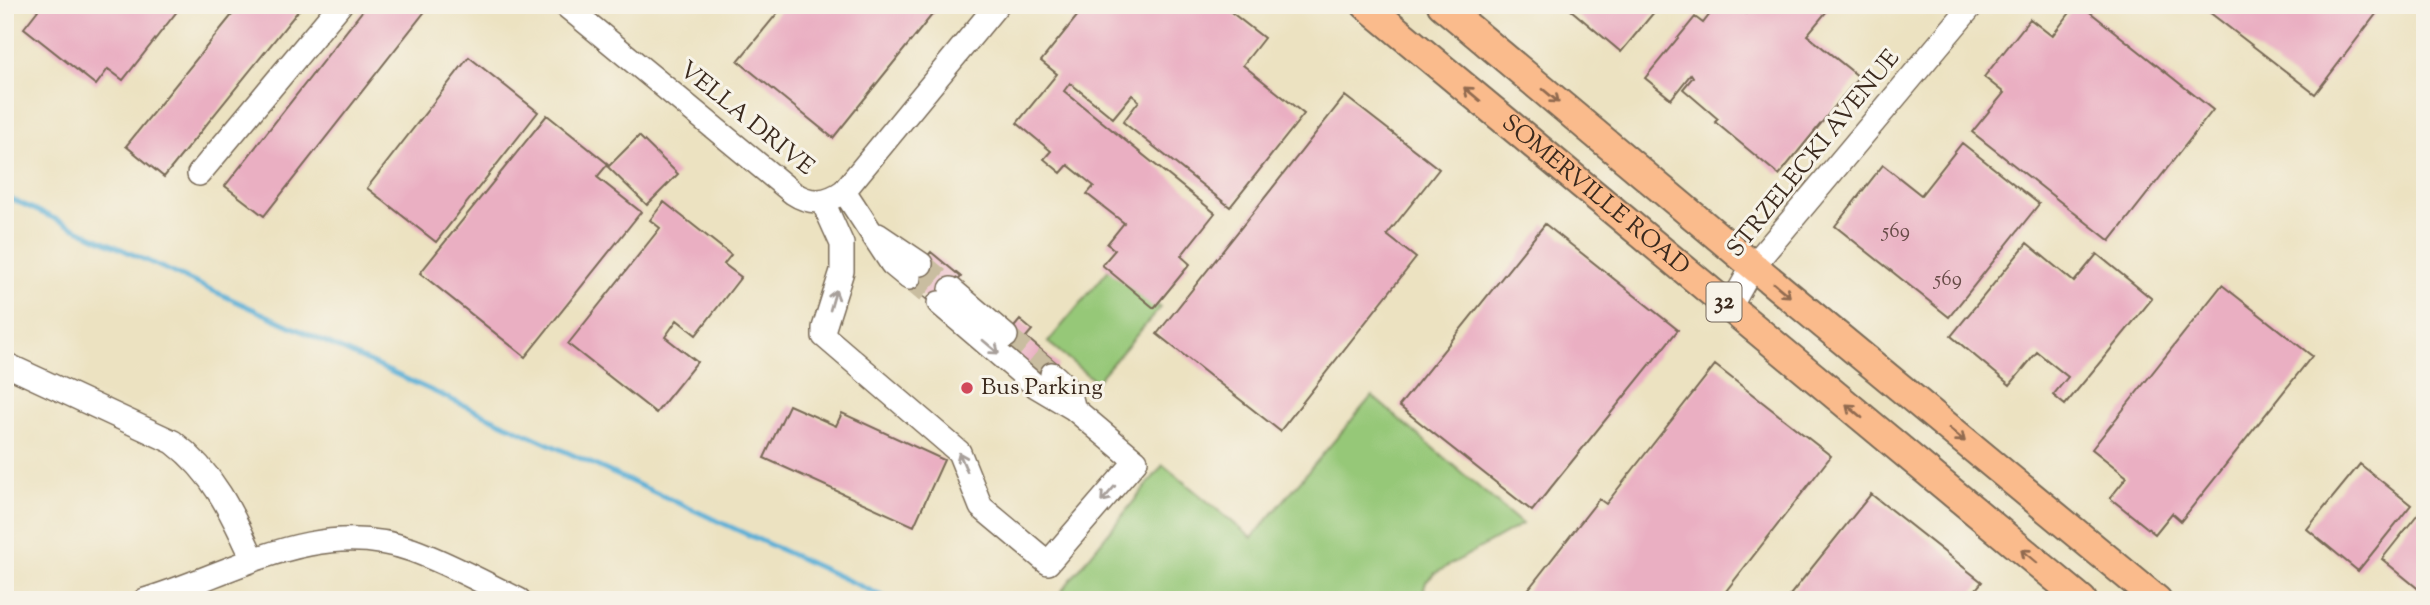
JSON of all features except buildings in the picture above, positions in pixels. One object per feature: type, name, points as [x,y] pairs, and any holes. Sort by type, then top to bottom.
[{"type":"main road","name":"SOMERVILLE ROAD","points":[[1366,5],[2082,600]]},
{"type":"main road","name":"SOMERVILLE ROAD","points":[[1442,5],[2157,600]]},
{"type":"street","points":[[199,174],[340,5]]},
{"type":"street","name":"VELLA DRIVE","points":[[565,5],[793,193],[805,200],[823,202],[844,191],[997,5]]},
{"type":"street","name":"STRZELECKI AVENUE","points":[[1730,307],[1753,266],[1972,5]]},
{"type":"street","points":[[844,191],[892,264],[915,271]]},
{"type":"street","points":[[823,202],[842,244],[842,271],[824,336],[959,452],[981,506],[1048,563],[1136,461],[1073,408],[1036,386],[945,296],[1006,336]]},
{"type":"street","points":[[5,364],[173,442],[193,457],[210,477],[253,559]]},
{"type":"street","points":[[1052,374],[1067,390],[1073,408]]},
{"type":"street","points":[[153,599],[253,559],[299,545],[363,539],[411,550],[519,600]]},
{"type":"green space","points":[[1111,267],[1160,308],[1096,382],[1048,342]]},
{"type":"green space","points":[[1372,396],[1522,524],[1434,574],[1426,582],[1421,600],[1075,600],[1060,593],[1163,465],[1252,538]]},
{"type":"waterway","points":[[5,196],[891,600]]},
{"type":"tunnel","points":[[921,264],[951,289]]},
{"type":"tunnel","points":[[909,278],[939,303]]},
{"type":"tunnel","points":[[1006,336],[1052,374]]},
{"type":"place","name":"Bus Parking","points":[[967,388]]}]
